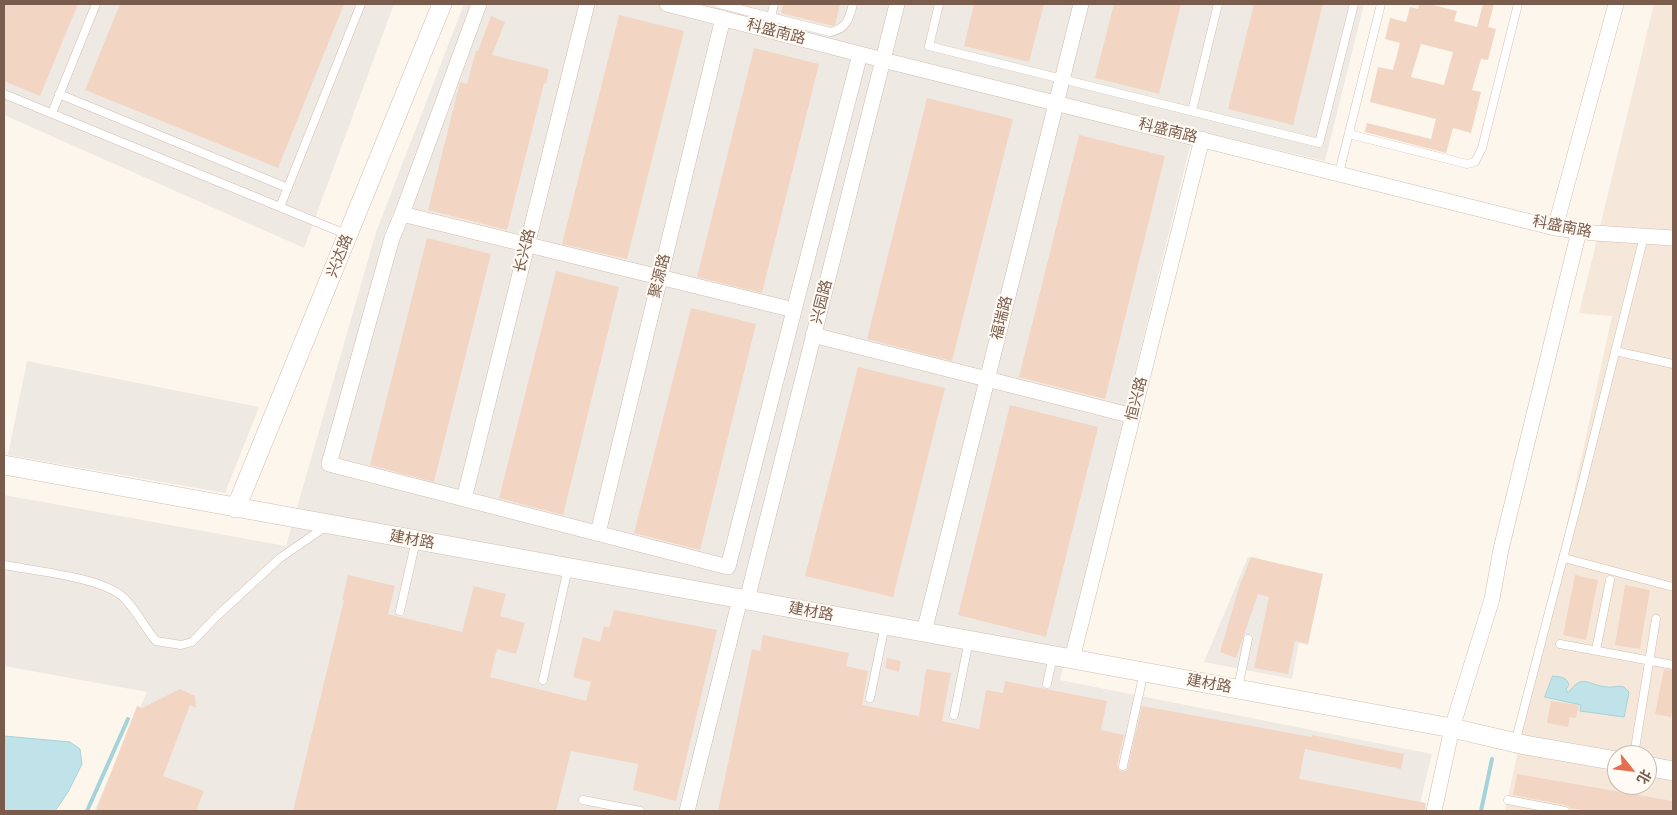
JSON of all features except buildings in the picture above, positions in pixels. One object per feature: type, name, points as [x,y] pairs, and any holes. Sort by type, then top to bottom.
[{"type":"street","name":"兴达路","points":[[236,508],[442,4]]},
{"type":"street","points":[[478,4],[392,238],[329,464],[728,566],[860,54]]},
{"type":"street","name":"长兴路","points":[[464,499],[587,4]]},
{"type":"street","name":"科盛南路","points":[[667,4],[721,11],[883,60],[1555,228],[1673,238]]},
{"type":"street","name":"兴园路","points":[[687,811],[813,335],[897,4]]},
{"type":"street","name":"福瑞路","points":[[924,632],[1081,4]]},
{"type":"street","points":[[1555,228],[1616,4]]},
{"type":"street","name":"聚源路","points":[[598,533],[660,277],[721,11]]},
{"type":"street","name":"恒兴路","points":[[1072,659],[1202,140]]},
{"type":"street","points":[[402,214],[794,310]]},
{"type":"street","points":[[1434,811],[1452,728],[1492,599],[1501,549],[1579,231]]},
{"type":"street","points":[[813,335],[1132,416]]},
{"type":"street","name":"建材路","points":[[4,465],[1452,728],[1515,743],[1607,759]]},
{"type":"street","points":[[1657,768],[1673,771]]},
{"type":"lane","points":[[52,113],[96,4]]},
{"type":"lane","points":[[280,207],[361,4]]},
{"type":"lane","points":[[771,17],[774,4]]},
{"type":"lane","points":[[721,11],[771,17],[830,32],[838,30],[846,24],[853,4]]},
{"type":"lane","points":[[940,4],[929,46],[1320,143],[1354,4]]},
{"type":"lane","points":[[1192,111],[1218,4]]},
{"type":"lane","points":[[1339,173],[1380,4]]},
{"type":"lane","points":[[1349,134],[1467,164],[1475,162],[1482,148],[1518,4]]},
{"type":"lane","points":[[4,94],[348,235]]},
{"type":"lane","points":[[60,94],[288,188]]},
{"type":"lane","points":[[1515,743],[1564,558],[1644,236]]},
{"type":"lane","points":[[1616,351],[1673,364]]},
{"type":"lane","points":[[4,565],[91,582],[111,588],[134,609],[156,640],[180,645],[192,642],[218,615],[280,558],[328,524]]},
{"type":"lane","points":[[400,611],[416,540]]},
{"type":"lane","points":[[1564,558],[1673,587]]},
{"type":"lane","points":[[543,680],[568,568]]},
{"type":"lane","points":[[1596,650],[1610,580]]},
{"type":"lane","points":[[1636,745],[1656,619]]},
{"type":"lane","points":[[870,698],[885,625]]},
{"type":"lane","points":[[1237,689],[1248,639]]},
{"type":"lane","points":[[954,715],[969,640]]},
{"type":"lane","points":[[1560,644],[1673,665]]},
{"type":"lane","points":[[1047,684],[1053,656]]},
{"type":"lane","points":[[1123,766],[1144,672]]},
{"type":"lane","points":[[583,800],[640,811]]},
{"type":"lane","points":[[1508,800],[1565,811]]},
{"type":"shaded area","points":[[4,4],[394,4],[304,248],[4,115]]},
{"type":"shaded area","points":[[464,4],[1364,4],[1325,161],[1194,130],[1060,680],[1432,754],[1418,811],[94,811],[147,692],[4,666],[4,495],[286,546],[376,232]]},
{"type":"shaded area","points":[[1654,4],[1673,4],[1673,811],[1505,811],[1612,316],[1579,313]]},
{"type":"shaded area","points":[[27,361],[259,407],[225,493],[8,455]]},
{"type":"shaded area","points":[[1248,557],[1323,574],[1308,645],[1299,643],[1292,679],[1204,662]]},
{"type":"water","points":[[1553,676],[1567,680],[1569,685],[1566,689],[1568,693],[1578,683],[1582,682],[1608,687],[1624,687],[1629,692],[1624,717],[1580,711],[1581,705],[1545,697]]},
{"type":"water","points":[[4,736],[70,742],[80,749],[82,764],[68,792],[55,811],[4,811]]},
{"type":"waterway","points":[[87,811],[128,719]]},
{"type":"waterway","points":[[1481,811],[1492,759]]}]
